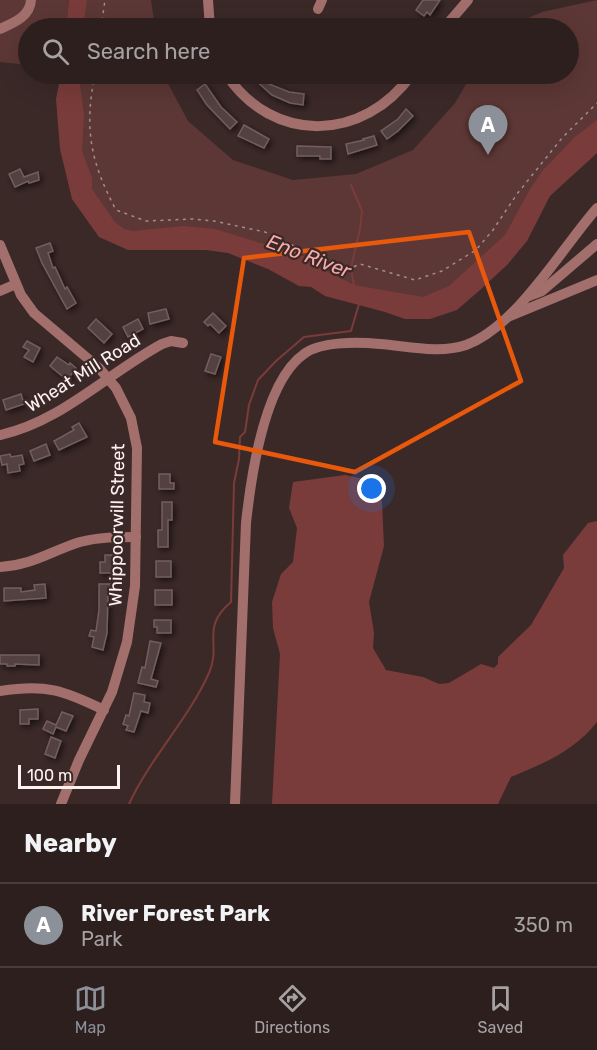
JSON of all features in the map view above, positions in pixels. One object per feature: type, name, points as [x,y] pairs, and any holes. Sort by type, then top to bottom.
[{"type":"street","points":[[21,18],[27,12],[31,0]]},
{"type":"street","points":[[207,0],[209,18]]},
{"type":"street","points":[[453,18],[468,0]]},
{"type":"street","points":[[0,29],[18,20]]},
{"type":"street","points":[[234,84],[242,94],[266,112],[300,125],[323,126],[348,122],[372,112],[390,99],[403,84]]},
{"type":"street","points":[[235,804],[249,492],[257,446],[277,391],[289,369],[304,354],[318,347],[348,343],[422,349],[464,346],[489,334],[527,296],[597,208]]},
{"type":"street","points":[[527,296],[542,291],[597,244]]},
{"type":"street","name":"Whippoorwill Street","points":[[0,246],[16,284],[34,313],[108,377],[123,399],[133,427],[138,457],[135,586],[131,624],[120,670],[61,804]]},
{"type":"street","points":[[505,318],[597,280]]},
{"type":"street","points":[[0,291],[16,284]]},
{"type":"street","name":"Wheat Mill Road","points":[[0,435],[22,429],[56,413],[108,377],[162,344],[171,341],[183,343]]},
{"type":"street","points":[[0,567],[40,560],[73,544],[96,538],[136,537]]},
{"type":"street","points":[[0,691],[32,687],[52,688],[77,696],[104,710]]},
{"type":"path","points":[[102,18],[105,0]]},
{"type":"path","points":[[94,84],[89,119],[92,154],[116,210],[146,221],[193,219],[265,232],[322,260],[351,268],[360,264],[415,280],[442,271],[476,250],[562,138],[597,103]]},
{"type":"highlighted area","points":[[469,232],[521,381],[355,472],[215,442],[244,258]]},
{"type":"shaded area","points":[[0,0],[69,0],[67,18],[18,18],[18,64],[0,62]]},
{"type":"shaded area","points":[[69,0],[87,0],[84,18],[67,18]]},
{"type":"shaded area","points":[[77,0],[151,0],[154,18],[75,18]]},
{"type":"shaded area","points":[[597,0],[597,133],[499,259],[437,306],[403,305],[202,229],[108,235],[66,134],[68,84],[168,84],[188,121],[233,160],[293,180],[356,174],[413,150],[455,103],[466,84],[579,84],[579,18],[528,18],[542,12]]},
{"type":"shaded area","points":[[59,84],[80,84],[84,115],[82,151],[92,178],[92,189],[115,222],[124,229],[133,231],[183,226],[215,229],[306,257],[318,267],[354,285],[423,297],[449,286],[505,235],[543,170],[575,137],[597,120],[597,153],[550,196],[527,241],[507,265],[457,310],[430,319],[405,319],[325,296],[311,287],[299,286],[268,269],[228,253],[206,250],[128,250],[99,237],[72,199],[60,149],[56,99]]},
{"type":"shaded area","points":[[345,475],[373,481],[382,502],[384,546],[369,602],[374,633],[373,648],[386,670],[423,677],[439,684],[449,683],[481,664],[494,668],[498,664],[498,657],[531,625],[564,568],[563,555],[588,523],[597,521],[597,722],[568,749],[511,777],[498,804],[272,804],[280,654],[273,628],[272,602],[281,574],[293,562],[297,528],[289,508],[293,482]]},
{"type":"building","points":[[423,0],[440,0],[430,15],[427,12],[424,16],[416,10]]},
{"type":"building","points":[[205,84],[221,107],[237,122],[230,129],[207,105],[197,90]]},
{"type":"building","points":[[260,84],[269,84],[289,92],[304,94],[303,105],[290,103],[272,95]]},
{"type":"building","points":[[406,109],[413,116],[387,139],[381,131],[398,119]]},
{"type":"building","points":[[244,125],[269,139],[264,148],[238,136]]},
{"type":"building","points":[[374,136],[377,145],[348,154],[346,144]]},
{"type":"building","points":[[297,146],[331,147],[331,159],[320,159],[320,156],[297,156]]},
{"type":"building","points":[[20,169],[24,177],[38,172],[39,180],[29,183],[28,181],[15,187],[9,174]]},
{"type":"building","points":[[50,243],[53,251],[48,253],[53,268],[55,267],[65,289],[67,287],[76,303],[67,309],[36,248]]},
{"type":"building","points":[[166,309],[169,319],[150,324],[148,313]]},
{"type":"building","points":[[213,313],[226,326],[219,333],[210,324],[208,326],[204,322]]},
{"type":"building","points":[[96,319],[112,334],[104,343],[88,328]]},
{"type":"building","points":[[138,319],[143,329],[128,337],[123,327]]},
{"type":"building","points":[[27,341],[40,348],[33,362],[24,357],[29,350],[23,347]]},
{"type":"building","points":[[211,354],[221,357],[215,374],[205,371]]},
{"type":"building","points":[[57,357],[76,368],[67,380],[50,366]]},
{"type":"building","points":[[21,394],[24,404],[6,410],[3,400]]},
{"type":"building","points":[[79,423],[87,437],[59,450],[54,441],[74,430],[72,427]]},
{"type":"building","points":[[46,444],[50,455],[34,461],[30,451]]},
{"type":"building","points":[[10,454],[11,457],[22,455],[24,464],[19,465],[20,471],[8,473],[7,464],[2,465],[0,456]]},
{"type":"building","points":[[159,474],[170,474],[170,483],[174,483],[174,489],[159,489]]},
{"type":"building","points":[[162,502],[172,502],[172,520],[168,520],[168,547],[158,547],[158,530],[162,530]]},
{"type":"building","points":[[105,555],[115,555],[115,573],[100,573],[100,562],[105,562]]},
{"type":"building","points":[[156,561],[171,561],[171,577],[156,577]]},
{"type":"building","points":[[45,584],[46,598],[4,601],[4,588],[21,588],[21,592],[35,590],[34,585]]},
{"type":"building","points":[[99,584],[112,584],[112,593],[108,593],[107,633],[103,650],[92,647],[94,637],[89,636],[91,630],[96,631]]},
{"type":"building","points":[[155,590],[172,590],[172,605],[155,605]]},
{"type":"building","points":[[154,620],[171,620],[171,633],[157,633]]},
{"type":"building","points":[[150,641],[161,643],[151,679],[158,681],[156,687],[138,683],[142,667],[145,668]]},
{"type":"building","points":[[0,655],[39,655],[39,665],[7,666],[7,664],[0,664]]},
{"type":"building","points":[[134,693],[145,695],[144,702],[150,703],[148,713],[141,711],[134,732],[126,730],[128,726],[123,724],[126,715],[129,716]]},
{"type":"building","points":[[38,709],[38,719],[29,719],[29,724],[20,724],[20,710]]},
{"type":"building","points":[[62,712],[73,716],[66,731],[56,727],[53,734],[43,729],[47,721],[56,725]]},
{"type":"building","points":[[51,737],[61,741],[55,758],[45,754]]},
{"type":"waterway","name":"Eno River","points":[[351,185],[362,211],[351,268],[354,286]]},
{"type":"waterway","points":[[129,804],[147,771],[191,707],[209,673],[214,653],[213,636],[216,620],[231,602],[234,483],[239,459],[240,437],[245,432],[249,405],[258,380],[304,337],[351,331],[359,304]]},
{"type":"place","name":"River Forest Park","points":[[488,155]]}]
